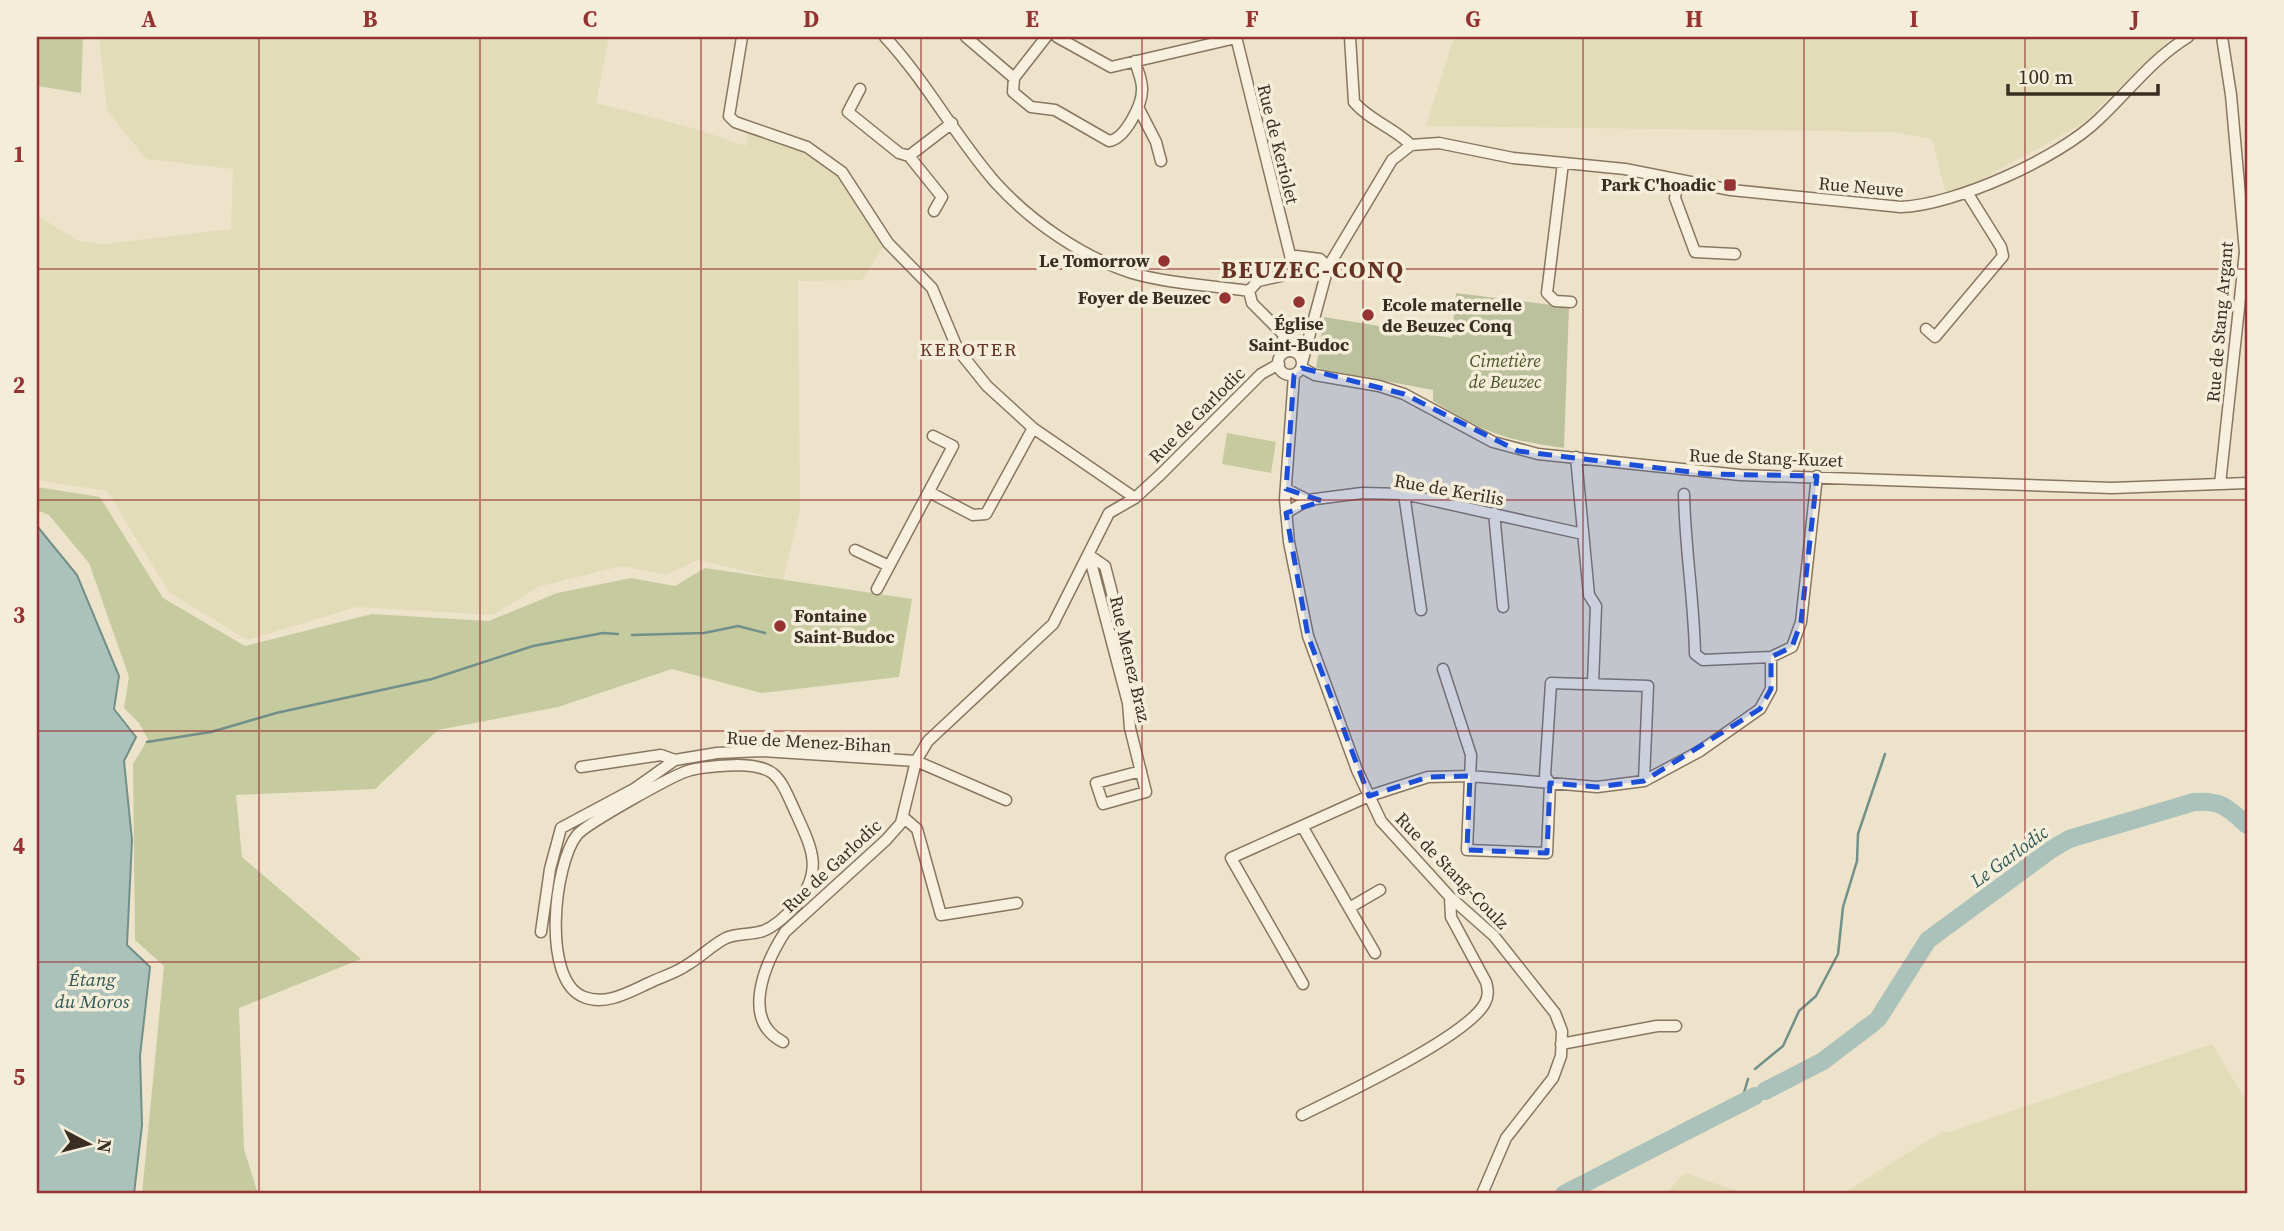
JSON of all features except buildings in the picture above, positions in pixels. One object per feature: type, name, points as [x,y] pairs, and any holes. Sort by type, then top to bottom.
[{"type":"street","points":[[742,37],[729,116],[735,122],[807,147],[830,162],[853,185],[888,243],[918,270],[932,288],[949,332],[970,367],[1033,428],[1135,498]]},
{"type":"street","points":[[885,37],[1010,197],[1084,251],[1144,276],[1248,291]]},
{"type":"street","points":[[966,37],[1014,78]]},
{"type":"street","points":[[1046,37],[1014,78],[1013,92],[1031,107],[1055,110],[1109,141],[1120,136],[1138,107],[1143,88],[1135,61]]},
{"type":"street","points":[[1056,37],[1111,67],[1236,37]]},
{"type":"street","name":"Rue de Keriolet","points":[[1236,37],[1291,259]]},
{"type":"street","points":[[1248,291],[1258,281],[1281,276],[1291,259],[1303,255],[1320,259],[1328,267],[1392,160],[1411,145],[1398,132],[1354,102],[1350,37]]},
{"type":"street","name":"Rue Neuve","points":[[1411,145],[1439,143],[1504,157],[1625,169],[1731,190],[1901,207],[1939,203],[1968,194],[2079,136],[2147,68],[2188,37]]},
{"type":"street","name":"Rue de Stang Argant","points":[[2220,484],[2245,252],[2233,120],[2222,37]]},
{"type":"street","points":[[860,89],[848,112],[899,153],[909,156],[942,197],[934,211]]},
{"type":"street","points":[[1138,107],[1156,142],[1161,161]]},
{"type":"street","points":[[909,156],[952,123]]},
{"type":"street","points":[[1563,163],[1547,293],[1555,301],[1572,302]]},
{"type":"street","points":[[1678,180],[1675,198],[1695,252],[1734,254]]},
{"type":"street","points":[[1926,329],[1936,337],[2003,256],[2001,247],[1968,194]]},
{"type":"street","name":"Rue de Stang-Coulz","points":[[1328,267],[1299,368],[1286,489],[1286,513],[1308,636],[1381,821],[1450,897],[1494,936],[1555,1013],[1562,1031],[1553,1078],[1506,1138],[1482,1194]]},
{"type":"street","points":[[1248,291],[1252,303],[1283,334],[1284,354],[1279,364],[1284,373],[1299,368],[1298,354],[1284,354]]},
{"type":"street","name":"Rue de Garlodic","points":[[783,1042],[772,1036],[761,1014],[758,1000],[774,948],[785,932],[886,840],[902,817],[916,761],[928,741],[1053,624],[1109,513],[1135,498],[1261,374],[1279,364]]},
{"type":"street","name":"Rue de Stang-Kuzet","points":[[1299,368],[1315,375],[1379,386],[1404,394],[1493,442],[1518,451],[1707,474],[2112,488],[2247,483]]},
{"type":"street","points":[[929,492],[973,515],[986,514],[1033,428]]},
{"type":"street","points":[[877,589],[953,446],[933,436]]},
{"type":"street","points":[[1576,457],[1590,596],[1596,606],[1593,684]]},
{"type":"street","points":[[1684,494],[1686,558],[1693,592],[1695,654],[1703,660],[1771,657],[1792,647],[1801,622],[1817,476]]},
{"type":"street","points":[[1286,489],[1308,500]]},
{"type":"street","name":"Rue de Kerilis","points":[[1286,513],[1308,500],[1362,493],[1404,495],[1583,534]]},
{"type":"street","points":[[1404,495],[1421,610]]},
{"type":"street","points":[[1494,513],[1503,607]]},
{"type":"street","points":[[855,550],[889,566]]},
{"type":"street","points":[[1089,555],[1105,566],[1113,597]]},
{"type":"street","name":"Rue Menez Braz","points":[[1089,555],[1128,703],[1130,728],[1146,792],[1103,804],[1096,783],[1140,771]]},
{"type":"street","points":[[1303,984],[1231,858],[1369,796],[1428,777],[1470,776],[1597,787],[1644,781],[1700,751],[1760,709],[1771,689],[1771,657]]},
{"type":"street","points":[[1443,669],[1471,754],[1467,850],[1547,853],[1550,783],[1545,776],[1551,683],[1648,687],[1644,781]]},
{"type":"street","name":"Rue de Menez-Bihan","points":[[541,932],[550,869],[561,828],[634,789],[675,760],[717,753],[762,751],[916,761],[1006,800]]},
{"type":"street","points":[[581,767],[661,755],[675,760]]},
{"type":"street","points":[[738,765],[769,768],[782,781],[812,849],[811,886],[787,916],[763,931],[727,937],[686,967],[615,997],[592,1000],[580,996],[564,972],[557,948],[555,922],[559,890],[575,837],[589,822],[690,770],[738,765]]},
{"type":"street","points":[[902,817],[917,829],[942,915],[1017,903]]},
{"type":"street","points":[[1302,826],[1375,953]]},
{"type":"street","points":[[811,886],[827,892]]},
{"type":"street","points":[[1349,908],[1380,890]]},
{"type":"street","points":[[1302,1115],[1432,1046],[1485,1004],[1488,993],[1486,982],[1451,917],[1450,897]]},
{"type":"street","points":[[1561,1044],[1657,1026],[1676,1026]]},
{"type":"highlighted area","points":[[1302,368],[1404,394],[1518,451],[1707,474],[1817,476],[1801,622],[1792,647],[1771,657],[1771,689],[1760,709],[1644,781],[1597,787],[1550,783],[1547,853],[1467,850],[1470,776],[1428,777],[1369,796],[1308,636],[1286,513],[1322,501],[1286,489],[1294,375]]},
{"type":"shaded area","points":[[99,37],[609,37],[596,103],[693,128],[746,146],[748,129],[811,154],[830,167],[851,188],[885,244],[862,280],[798,281],[800,510],[783,580],[698,560],[666,575],[622,566],[538,587],[493,615],[357,607],[247,640],[169,592],[107,491],[37,480],[37,215],[78,241],[104,244],[231,229],[233,169],[146,159],[107,110]]},
{"type":"shaded area","points":[[1454,37],[2172,37],[2082,124],[1947,198],[1932,139],[1893,132],[1426,126]]},
{"type":"shaded area","points":[[2212,1044],[2247,1102],[2247,1194],[1842,1194],[1943,1131],[1949,1132]]},
{"type":"shaded area","points":[[1685,1173],[1746,1194],[1665,1194]]},
{"type":"green space","points":[[39,37],[83,37],[81,93],[37,86]]},
{"type":"green space","name":"Cimetière de Beuzec","points":[[1456,293],[1569,307],[1564,448],[1525,442],[1481,427],[1433,401],[1433,390],[1316,368],[1324,317],[1452,338]]},
{"type":"green space","points":[[1227,433],[1276,442],[1271,473],[1222,464]]},
{"type":"green space","points":[[37,487],[100,497],[163,598],[245,646],[372,614],[489,621],[557,593],[631,578],[675,586],[705,568],[912,599],[899,677],[761,693],[672,669],[558,707],[438,730],[375,789],[236,795],[242,857],[361,959],[239,1008],[244,1149],[258,1194],[142,1194],[164,966],[135,940],[133,764],[148,739],[139,723],[124,708],[129,677],[89,563],[49,515],[37,510]]},
{"type":"water","name":"Étang du Moros","points":[[37,526],[77,575],[119,676],[114,709],[136,737],[124,761],[132,840],[127,945],[150,967],[140,1056],[142,1125],[134,1194],[37,1194]]},
{"type":"waterway","points":[[632,635],[704,633],[738,626],[765,633]]},
{"type":"waterway","points":[[147,742],[211,732],[276,713],[432,679],[533,646],[603,633],[618,634]]},
{"type":"waterway","points":[[1755,1069],[1783,1046],[1799,1011],[1816,996],[1838,954],[1843,907],[1857,861],[1858,834],[1885,754]]},
{"type":"waterway","name":"Le Garlodic","points":[[1878,1019],[1928,940],[2069,839],[2194,802],[2211,802],[2223,806],[2247,825]]},
{"type":"waterway","name":"Le Garlodic","points":[[1765,1091],[1823,1061],[1873,1023]]},
{"type":"waterway","points":[[1741,1103],[1748,1079]]},
{"type":"waterway","name":"Le Garlodic","points":[[1564,1194],[1755,1096]]},
{"type":"place","name":"Park C'hoadic","points":[[1730,185]]},
{"type":"place","name":"Le Tomorrow","points":[[1164,261]]},
{"type":"place","name":"Foyer de Beuzec","points":[[1225,298]]},
{"type":"place","name":"Église Saint-Budoc","points":[[1299,302]]},
{"type":"place","name":"Ecole maternelle de Beuzec Conq","points":[[1368,315]]},
{"type":"place","name":"Fontaine Saint-Budoc","points":[[780,626]]},
{"type":"district","name":"BEUZEC-CONQ","points":[[1313,270]]},
{"type":"district","name":"KEROTER","points":[[969,349]]}]
